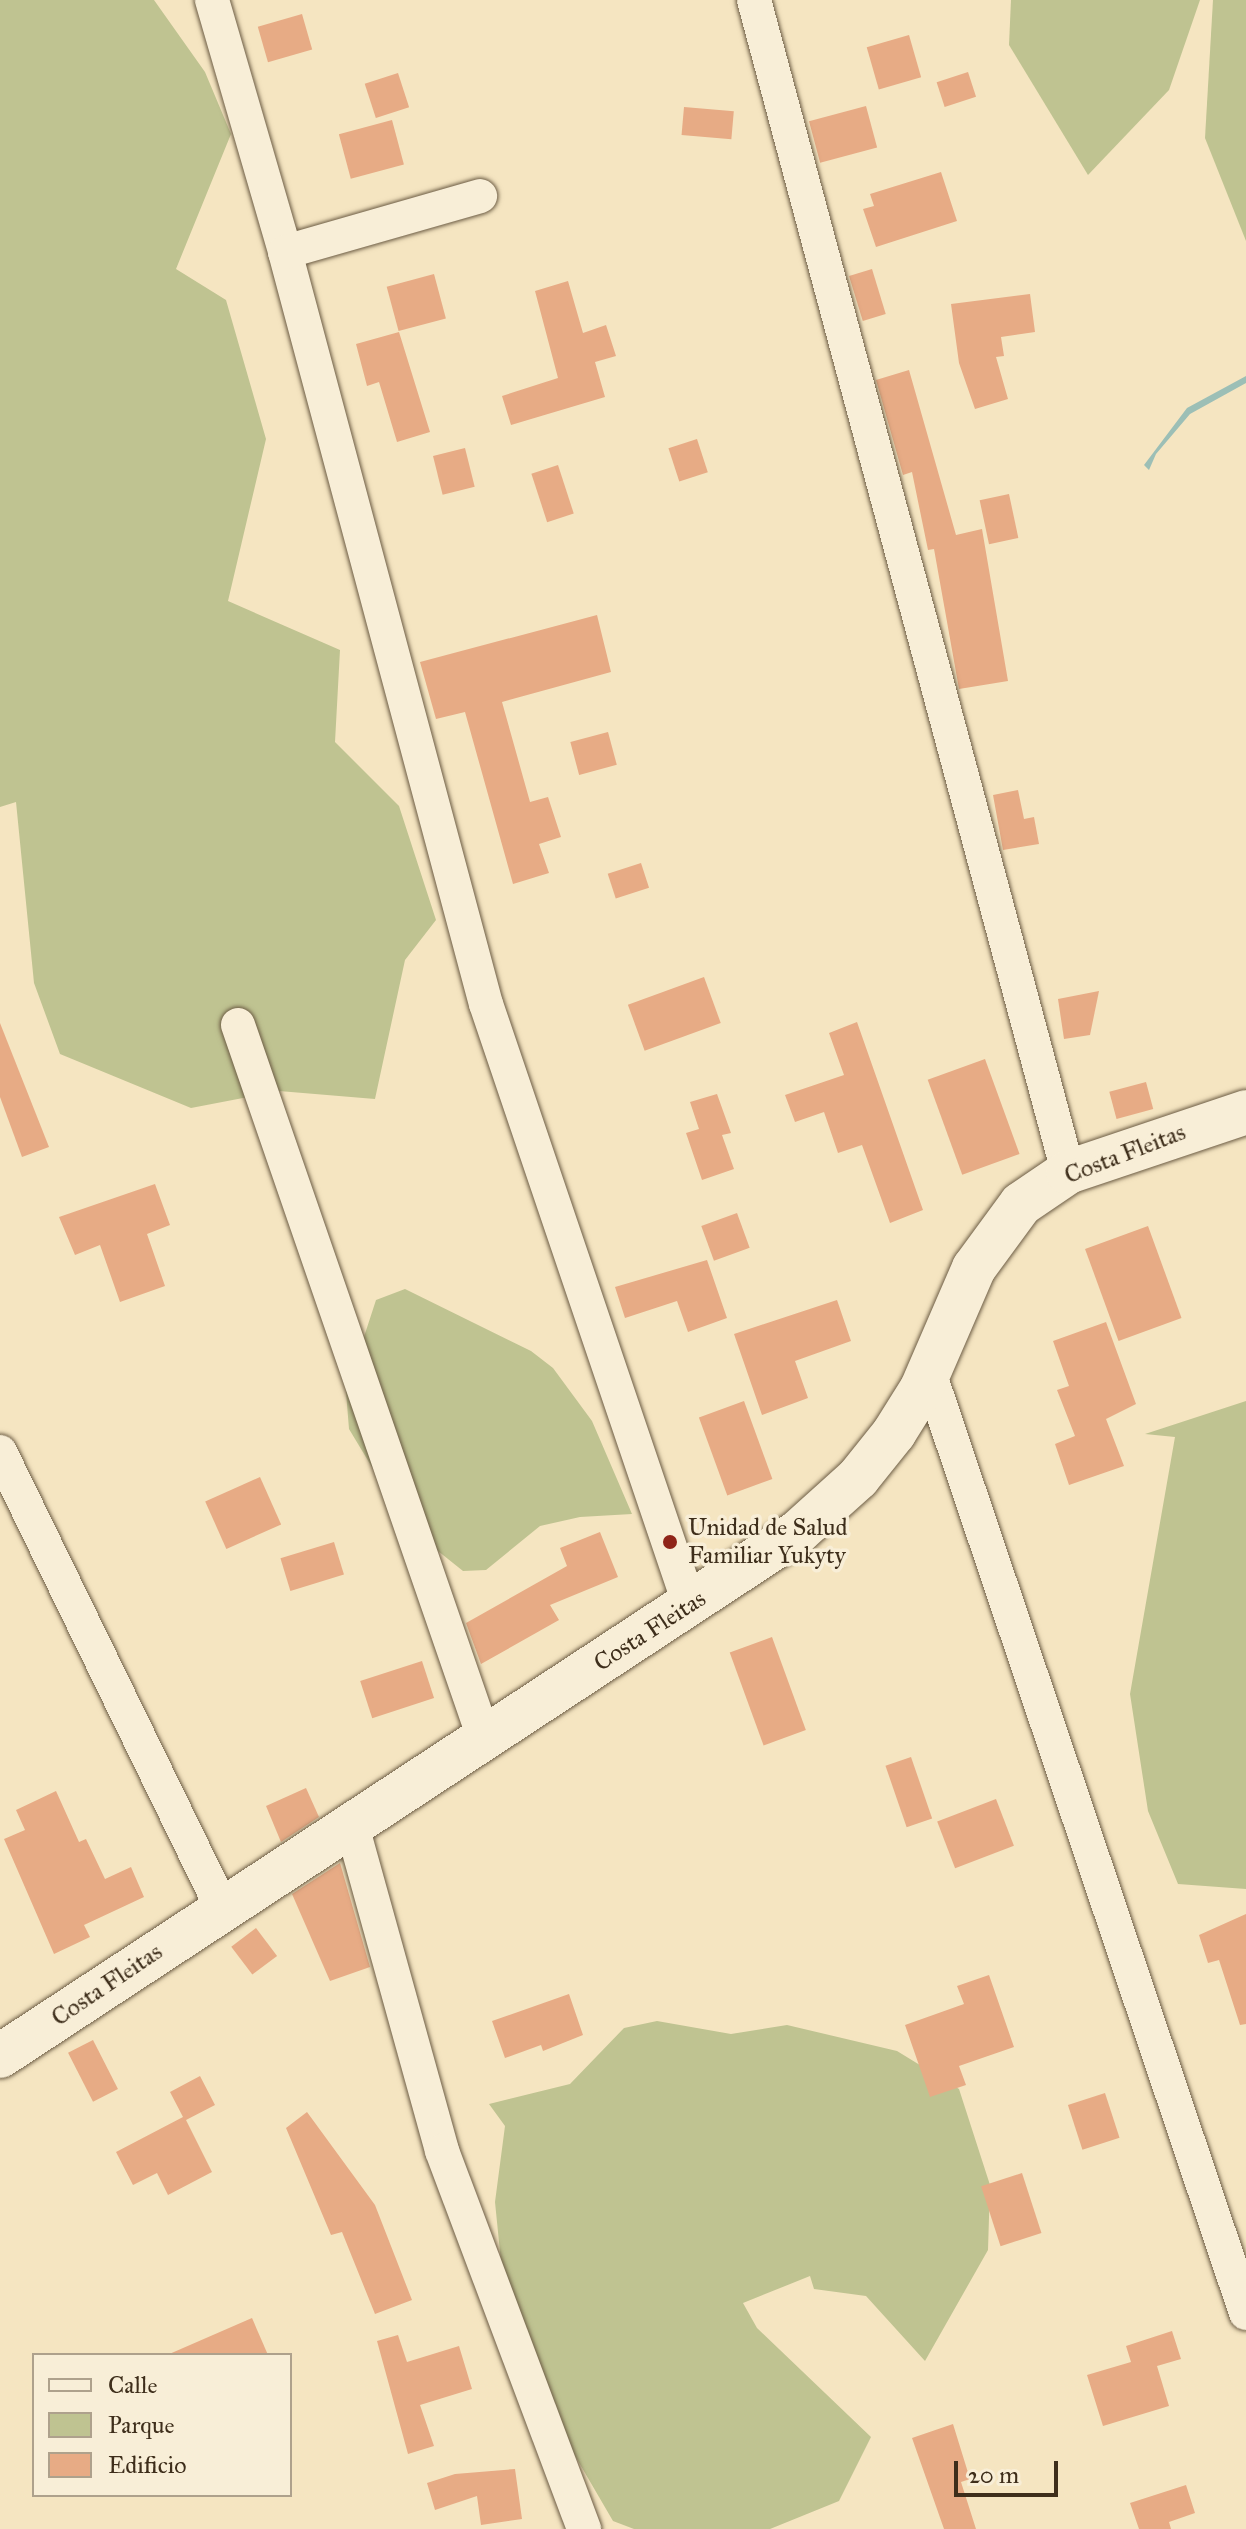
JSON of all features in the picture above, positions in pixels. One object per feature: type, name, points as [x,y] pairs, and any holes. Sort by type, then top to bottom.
[{"type":"main road","name":"Costa Fleitas","points":[[0,2056],[222,1908],[690,1606],[798,1532],[858,1478],[894,1433],[929,1372],[995,1233],[1021,1204],[1068,1172],[1246,1112]]},
{"type":"street","points":[[212,0],[285,252],[486,1004],[690,1606]]},
{"type":"street","points":[[754,0],[1068,1172]]},
{"type":"street","points":[[285,252],[480,196]]},
{"type":"street","points":[[238,1025],[484,1738]]},
{"type":"street","points":[[929,1372],[1246,2313]]},
{"type":"street","points":[[0,1452],[222,1908]]},
{"type":"street","points":[[352,1826],[442,2151],[584,2529]]},
{"type":"green space","points":[[0,0],[154,0],[205,72],[231,134],[176,269],[226,300],[266,439],[228,601],[340,650],[335,742],[399,806],[436,920],[405,960],[375,1099],[279,1091],[191,1108],[60,1054],[34,983],[16,802],[0,807]]},
{"type":"green space","points":[[1011,0],[1200,0],[1169,90],[1088,175],[1009,45]]},
{"type":"green space","points":[[1213,0],[1246,0],[1246,241],[1205,138]]},
{"type":"green space","points":[[405,1289],[531,1351],[553,1368],[592,1421],[632,1514],[580,1517],[540,1526],[486,1570],[463,1571],[408,1527],[349,1429],[346,1392],[376,1300]]},
{"type":"green space","points":[[1246,1401],[1246,1889],[1178,1884],[1148,1811],[1130,1694],[1175,1437],[1145,1434]]},
{"type":"green space","points":[[657,2021],[731,2034],[787,2025],[897,2051],[959,2089],[990,2185],[988,2250],[925,2361],[866,2296],[814,2289],[810,2276],[743,2303],[757,2328],[871,2437],[839,2501],[770,2529],[634,2529],[613,2521],[553,2418],[503,2282],[495,2202],[505,2126],[489,2104],[570,2084],[624,2028]]},
{"type":"water","points":[[1246,376],[1246,383],[1190,414],[1156,454],[1149,470],[1144,465],[1187,408]]},
{"type":"building","points":[[302,14],[312,50],[268,62],[258,27]]},
{"type":"building","points":[[909,35],[921,77],[879,89],[867,47]]},
{"type":"building","points":[[968,72],[976,97],[945,107],[937,82]]},
{"type":"building","points":[[398,73],[409,107],[376,118],[365,84]]},
{"type":"building","points":[[866,106],[877,148],[820,163],[809,121]]},
{"type":"building","points":[[684,107],[734,111],[731,139],[682,135]]},
{"type":"building","points":[[392,120],[404,164],[351,179],[339,134]]},
{"type":"building","points":[[941,172],[957,221],[876,247],[863,209],[874,206],[870,194]]},
{"type":"building","points":[[872,269],[886,314],[863,321],[849,276]]},
{"type":"building","points":[[434,274],[446,318],[399,331],[387,287]]},
{"type":"building","points":[[568,281],[583,333],[606,325],[616,356],[595,362],[605,397],[511,425],[502,396],[558,378],[535,291]]},
{"type":"building","points":[[1030,294],[1035,332],[1001,337],[1004,356],[996,357],[1008,399],[975,409],[959,363],[951,304]]},
{"type":"building","points":[[399,332],[430,432],[397,442],[379,382],[367,386],[356,344]]},
{"type":"building","points":[[909,370],[956,535],[982,529],[1008,681],[959,689],[934,549],[928,550],[912,472],[903,475],[876,380]]},
{"type":"building","points":[[697,439],[708,472],[679,482],[668,448]]},
{"type":"building","points":[[465,448],[475,487],[443,495],[433,456]]},
{"type":"building","points":[[558,465],[574,514],[547,522],[531,474]]},
{"type":"building","points":[[1009,494],[1018,538],[989,544],[980,500]]},
{"type":"building","points":[[597,615],[611,672],[502,702],[530,802],[548,797],[561,837],[539,844],[549,873],[513,884],[465,712],[436,719],[420,662]]},
{"type":"building","points":[[608,732],[617,765],[579,775],[570,742]]},
{"type":"building","points":[[1018,790],[1024,819],[1034,817],[1039,844],[1003,850],[993,795]]},
{"type":"building","points":[[641,863],[649,888],[616,899],[608,874]]},
{"type":"building","points":[[704,977],[721,1023],[645,1051],[628,1005]]},
{"type":"building","points":[[1099,991],[1090,1035],[1064,1039],[1058,999]]},
{"type":"building","points":[[857,1022],[923,1210],[890,1223],[862,1145],[838,1153],[824,1112],[795,1122],[785,1095],[844,1075],[829,1033]]},
{"type":"building","points":[[0,1023],[49,1147],[22,1157],[0,1097]]},
{"type":"building","points":[[985,1059],[1020,1154],[962,1175],[928,1080]]},
{"type":"building","points":[[1146,1082],[1153,1109],[1117,1119],[1109,1092]]},
{"type":"building","points":[[717,1094],[731,1133],[722,1135],[734,1169],[702,1180],[686,1133],[699,1129],[690,1102]]},
{"type":"building","points":[[155,1184],[170,1225],[147,1234],[165,1286],[120,1302],[100,1245],[75,1255],[59,1217]]},
{"type":"building","points":[[737,1213],[750,1248],[714,1261],[701,1226]]},
{"type":"building","points":[[1148,1226],[1182,1318],[1119,1341],[1085,1249]]},
{"type":"building","points":[[707,1260],[727,1318],[688,1332],[677,1301],[625,1318],[615,1287]]},
{"type":"building","points":[[837,1300],[851,1341],[795,1361],[808,1398],[762,1415],[734,1334]]},
{"type":"building","points":[[1106,1322],[1136,1404],[1106,1419],[1124,1466],[1069,1485],[1055,1444],[1075,1436],[1057,1390],[1069,1386],[1053,1341]]},
{"type":"building","points":[[744,1401],[772,1479],[727,1495],[699,1417]]},
{"type":"building","points":[[260,1477],[281,1525],[226,1549],[205,1501]]},
{"type":"building","points":[[600,1532],[618,1577],[550,1605],[559,1620],[481,1664],[466,1623],[567,1566],[560,1548]]},
{"type":"building","points":[[334,1542],[344,1575],[290,1591],[280,1558]]},
{"type":"building","points":[[772,1637],[806,1730],[764,1745],[730,1652]]},
{"type":"building","points":[[422,1661],[434,1698],[372,1718],[360,1681]]},
{"type":"building","points":[[911,1757],[932,1818],[907,1827],[885,1766]]},
{"type":"building","points":[[306,1788],[319,1817],[281,1842],[266,1806]]},
{"type":"building","points":[[56,1791],[79,1842],[86,1839],[105,1879],[131,1867],[144,1897],[84,1925],[90,1937],[54,1954],[4,1839],[25,1830],[16,1810]]},
{"type":"building","points":[[996,1799],[1014,1846],[955,1868],[937,1822]]},
{"type":"building","points":[[340,1863],[370,1967],[330,1981],[292,1894]]},
{"type":"building","points":[[1246,1914],[1246,2024],[1240,2025],[1219,1960],[1208,1963],[1199,1935]]},
{"type":"building","points":[[256,1928],[277,1956],[252,1975],[231,1947]]},
{"type":"building","points":[[989,1975],[1014,2047],[959,2066],[966,2085],[930,2097],[905,2025],[964,2004],[957,1986]]},
{"type":"building","points":[[569,1994],[583,2035],[543,2051],[541,2045],[505,2058],[492,2021]]},
{"type":"building","points":[[93,2040],[118,2089],[93,2102],[68,2053]]},
{"type":"building","points":[[200,2076],[215,2105],[186,2120],[212,2172],[168,2195],[157,2173],[133,2185],[116,2152],[183,2117],[170,2092]]},
{"type":"building","points":[[1105,2093],[1120,2138],[1082,2150],[1068,2105]]},
{"type":"building","points":[[307,2112],[375,2205],[412,2300],[375,2314],[342,2232],[331,2235],[286,2128]]},
{"type":"building","points":[[1022,2173],[1041,2233],[1001,2246],[981,2186]]},
{"type":"building","points":[[252,2318],[267,2353],[172,2353]]},
{"type":"building","points":[[1172,2331],[1181,2359],[1157,2366],[1169,2406],[1103,2426],[1087,2375],[1131,2362],[1126,2346]]},
{"type":"building","points":[[398,2335],[407,2362],[459,2346],[472,2389],[420,2405],[434,2446],[408,2454],[377,2341]]},
{"type":"building","points":[[953,2424],[970,2479],[961,2482],[976,2529],[944,2529],[912,2438]]},
{"type":"building","points":[[515,2469],[522,2519],[481,2525],[477,2496],[435,2510],[427,2483],[455,2474]]},
{"type":"building","points":[[1186,2485],[1195,2513],[1169,2522],[1171,2529],[1139,2529],[1130,2503]]},
{"type":"place","name":"Unidad de Salud Familiar Yukyty","points":[[670,1542]]}]
